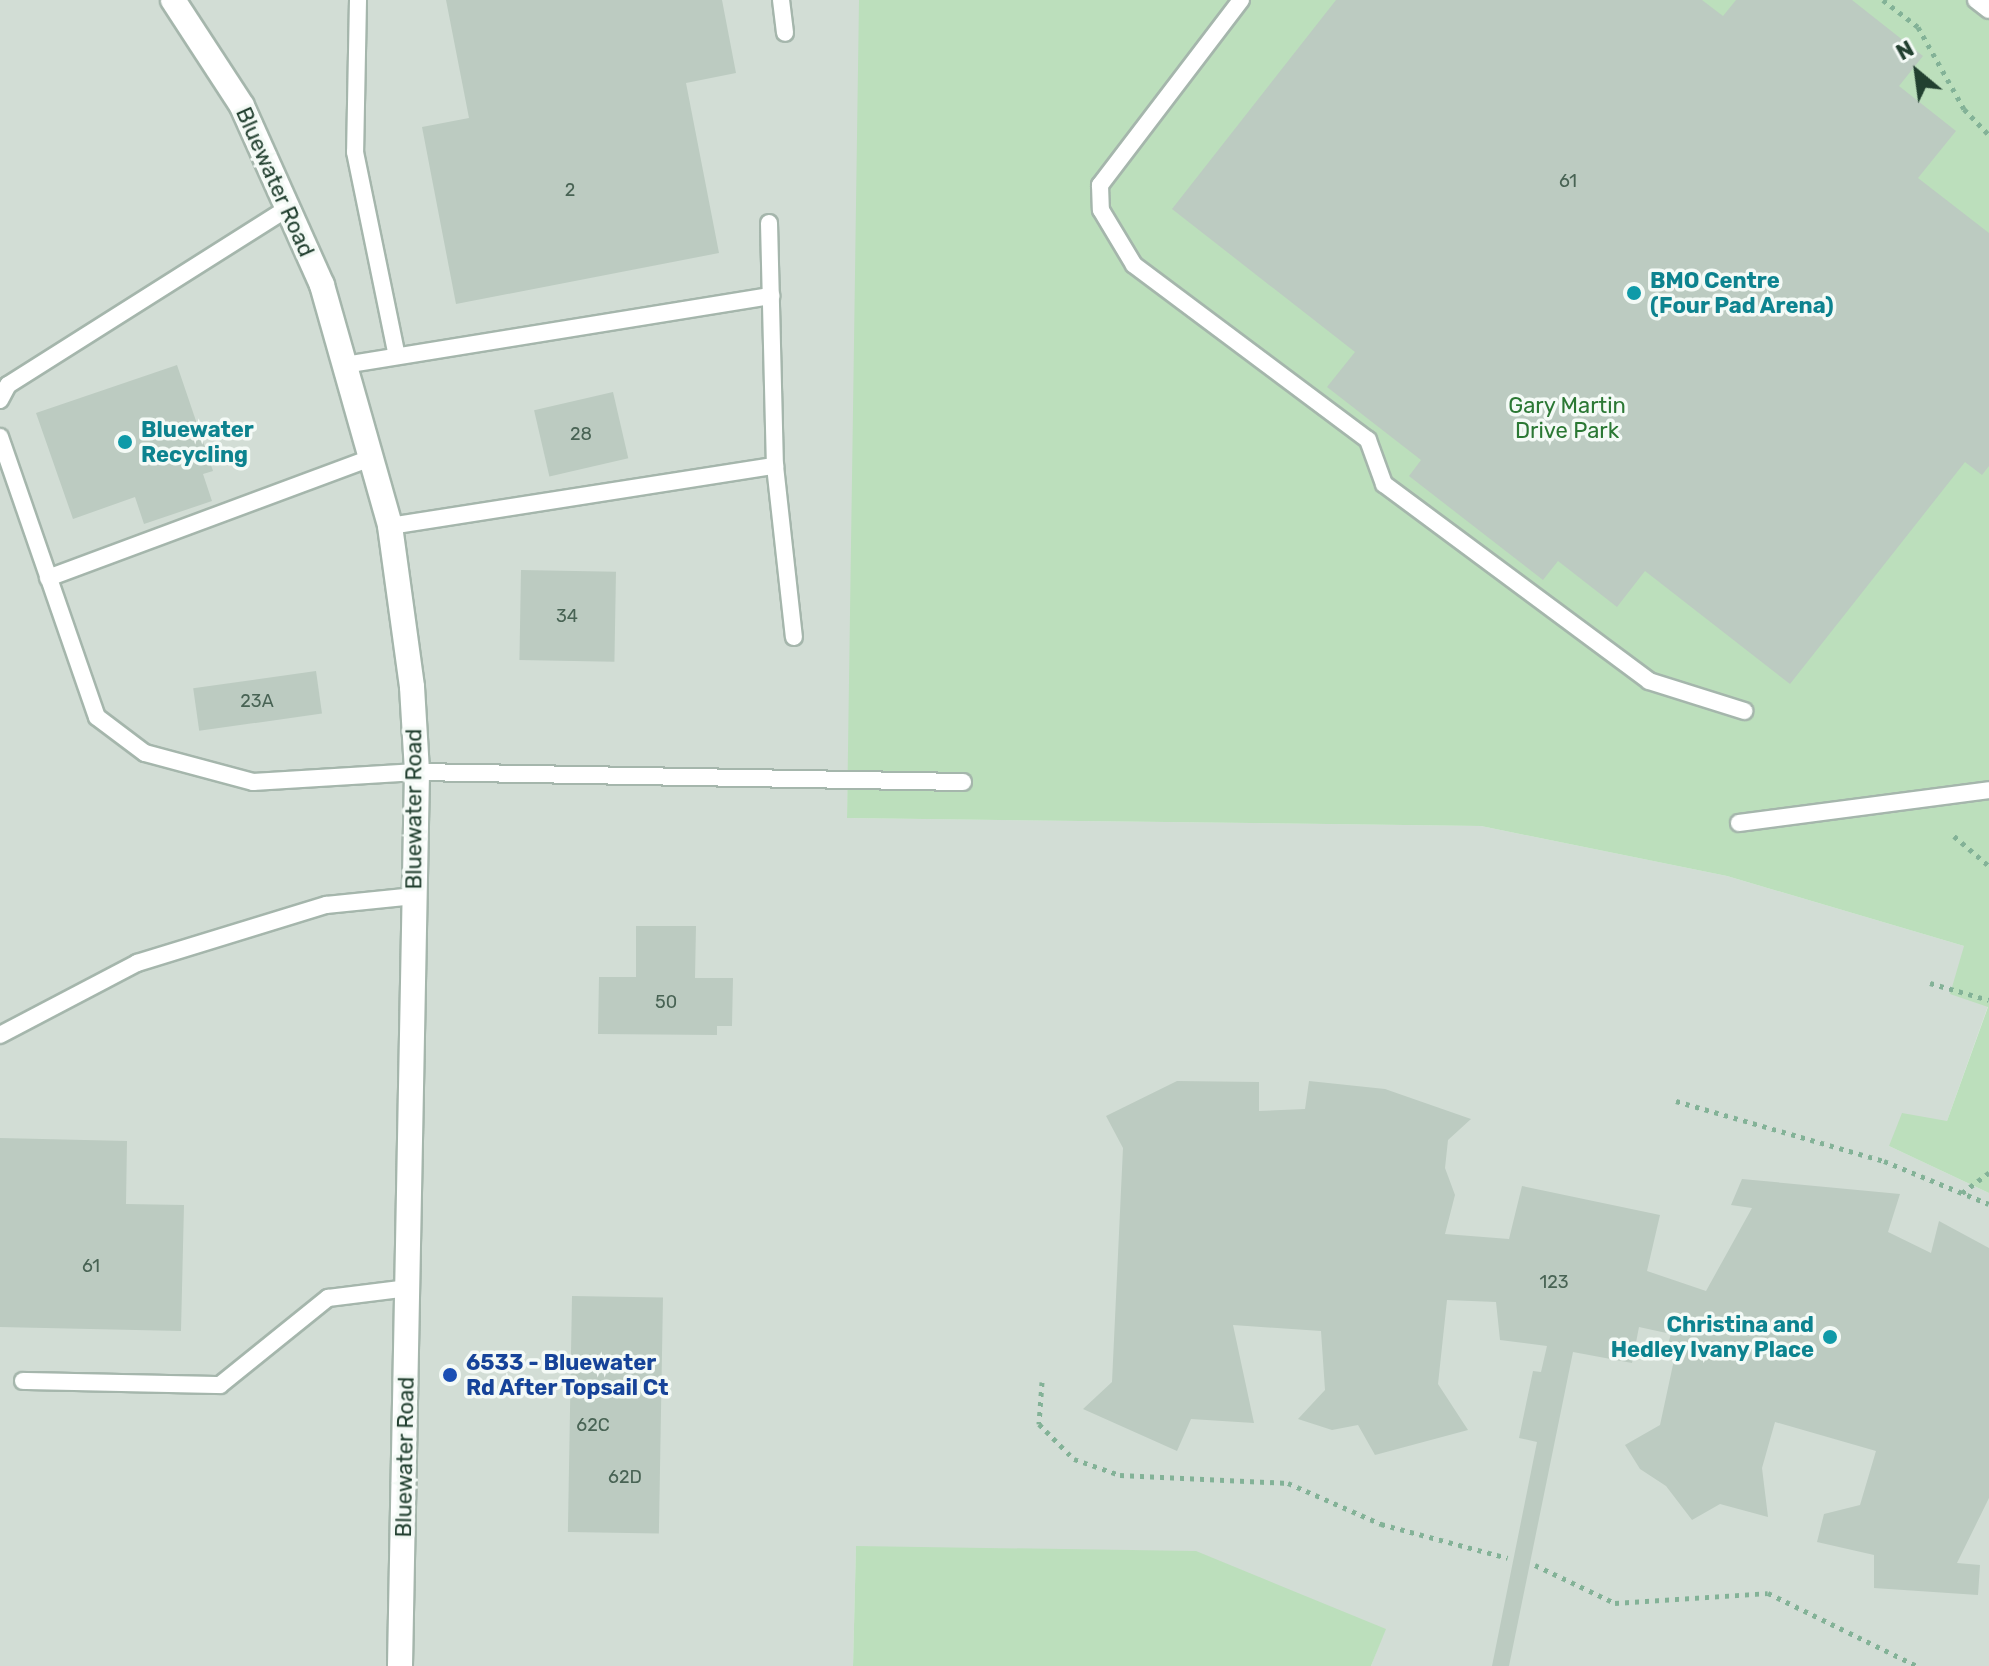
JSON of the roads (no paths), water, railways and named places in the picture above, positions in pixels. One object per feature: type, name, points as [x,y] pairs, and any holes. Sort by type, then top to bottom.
[{"type":"street","name":"Bluewater Road","points":[[173,0],[242,106],[322,285],[390,526],[412,687],[417,772],[400,1666]]},
{"type":"lane","points":[[358,0],[355,152],[397,356]]},
{"type":"lane","points":[[781,0],[785,33]]},
{"type":"lane","points":[[1241,0],[1100,185],[1101,210],[1134,265],[1368,440],[1384,484],[1649,681],[1744,711]]},
{"type":"lane","points":[[1976,0],[1989,10]]},
{"type":"lane","points":[[0,400],[8,385],[288,208]]},
{"type":"lane","points":[[769,223],[775,466],[794,637]]},
{"type":"lane","points":[[344,365],[771,296]]},
{"type":"lane","points":[[0,437],[97,717],[145,753],[253,782],[417,772],[963,782]]},
{"type":"lane","points":[[48,578],[371,458]]},
{"type":"lane","points":[[390,526],[775,466]]},
{"type":"lane","points":[[1739,823],[1989,790]]},
{"type":"lane","points":[[0,1035],[137,963],[326,905],[415,896]]},
{"type":"lane","points":[[23,1381],[220,1385],[328,1298],[408,1288]]},
{"type":"place","name":"BMO Centre (Four Pad Arena)","points":[[1634,293]]},
{"type":"place","name":"Bluewater Recycling","points":[[125,442]]},
{"type":"place","name":"Christina and Hedley Ivany Place","points":[[1830,1337]]},
{"type":"place","name":"6533 - Bluewater Rd After Topsail Ct","points":[[450,1375]]},
{"type":"park label","name":"Gary Martin Drive Park","points":[[1567,418]]}]
